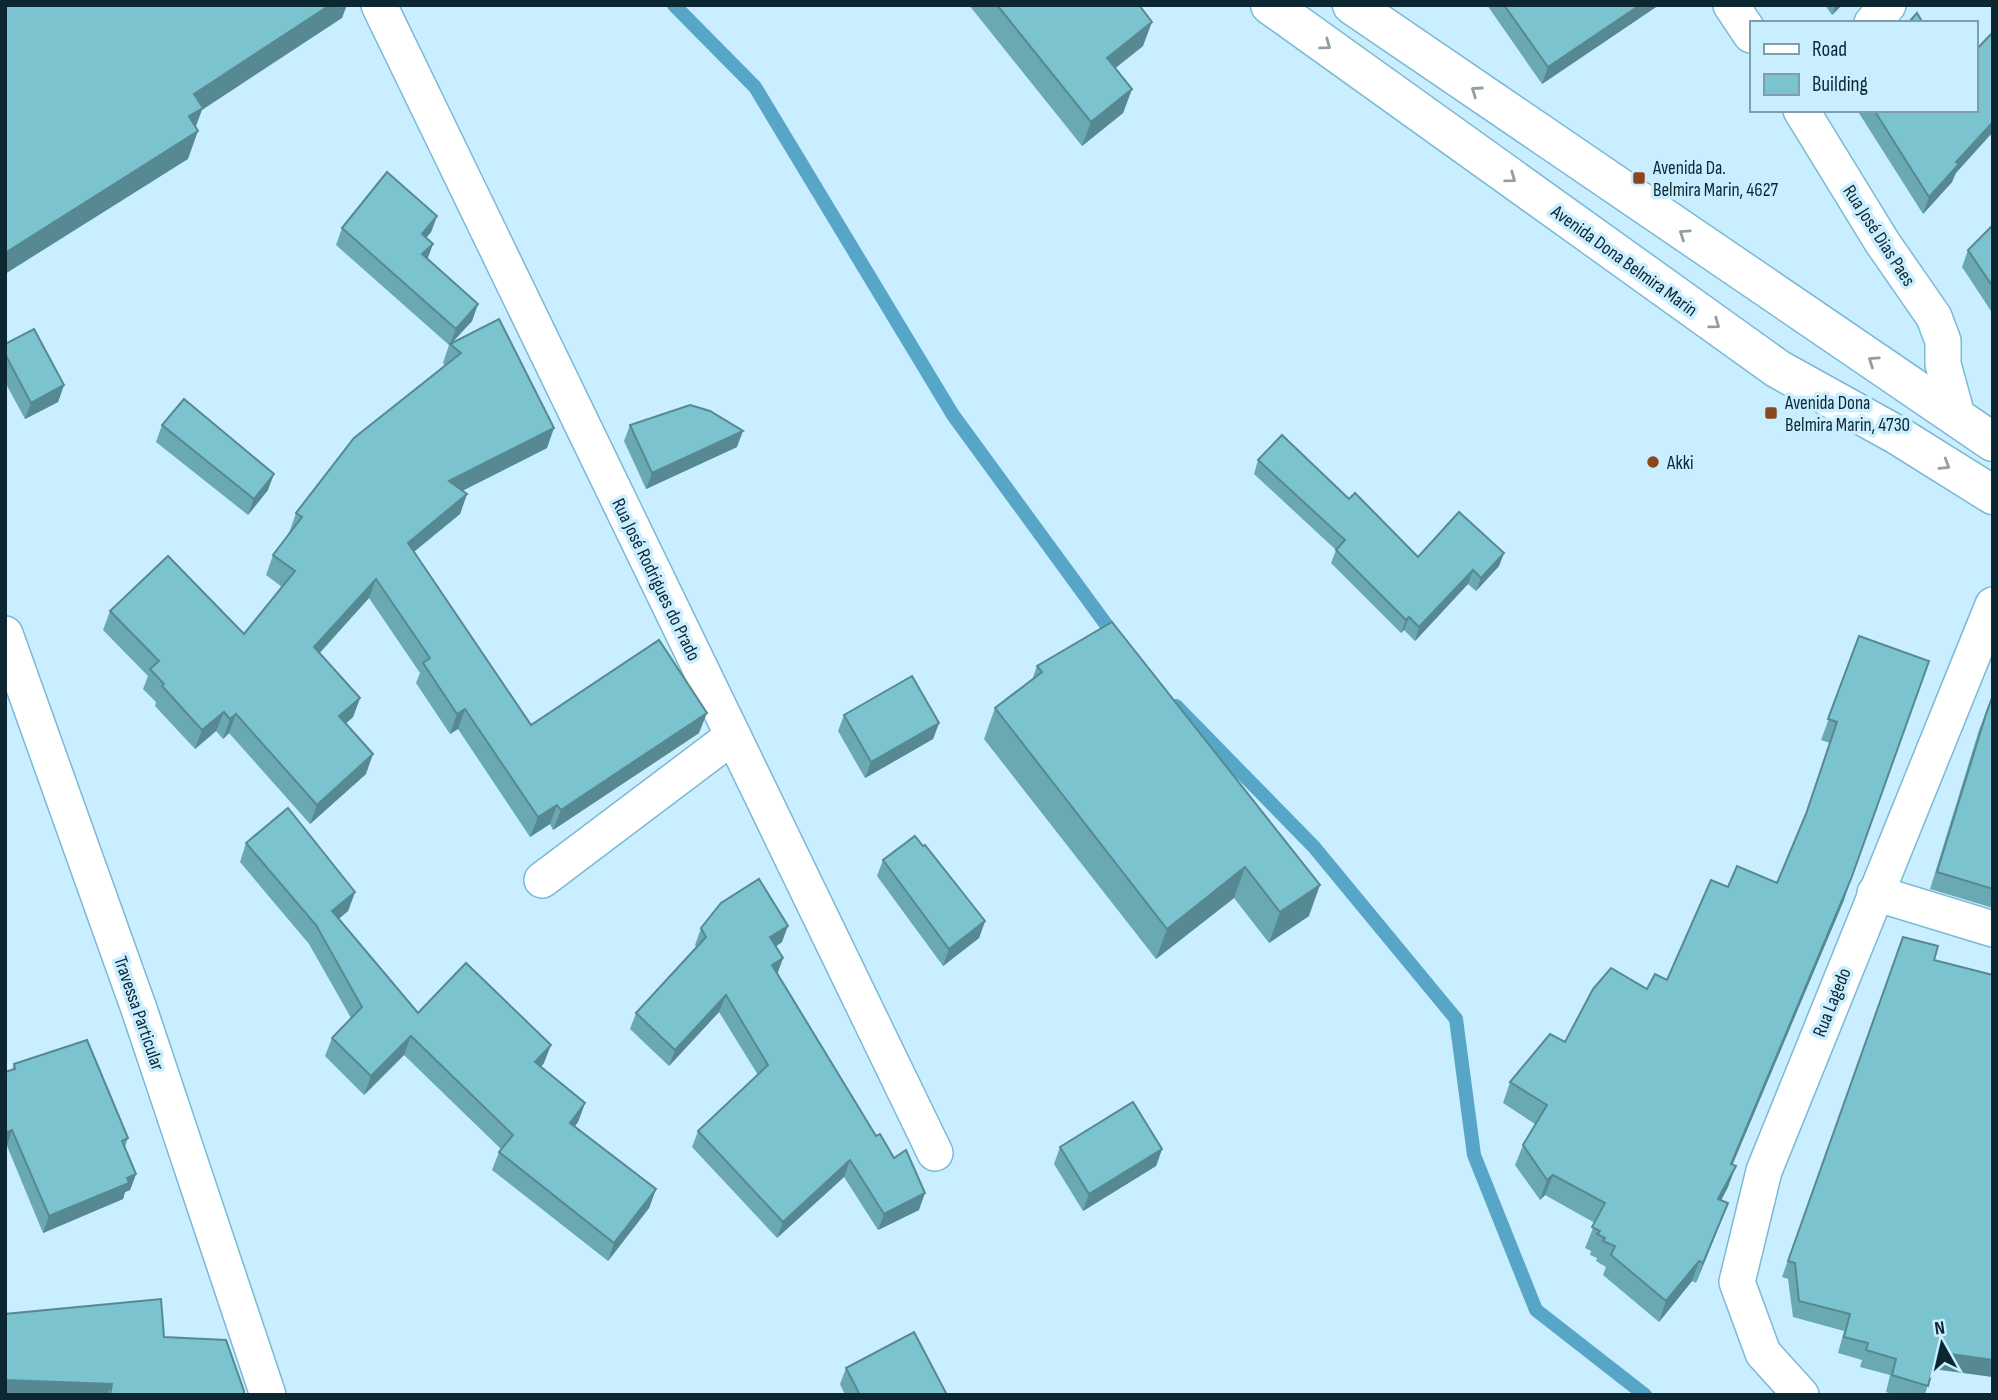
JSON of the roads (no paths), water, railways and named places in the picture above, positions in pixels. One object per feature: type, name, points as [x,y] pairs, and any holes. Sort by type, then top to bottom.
[{"type":"main road","name":"Avenida Dona Belmira Marin","points":[[1270,5],[1778,369],[1897,435],[1993,495]]},
{"type":"main road","points":[[1352,5],[1993,442]]},
{"type":"street","name":"Rua José Rodrigues do Prado","points":[[379,5],[935,1153]]},
{"type":"street","points":[[1731,5],[1750,34]]},
{"type":"street","points":[[1874,21],[1888,5]]},
{"type":"street","name":"Rua José Dias Paes","points":[[1802,112],[1882,242],[1934,317],[1943,341],[1943,410],[1897,435]]},
{"type":"street","name":"Rua Lagedo","points":[[1801,1395],[1763,1353],[1737,1282],[1763,1171],[1993,605]]},
{"type":"street","name":"Travessa Particular","points":[[5,634],[139,1009],[268,1395]]},
{"type":"street","points":[[541,880],[733,736]]},
{"type":"street","points":[[1875,893],[1993,929]]},
{"type":"waterway","points":[[674,5],[755,87],[953,415],[1116,638]]},
{"type":"waterway","points":[[1176,706],[1314,847],[1456,1019],[1474,1155],[1536,1310],[1645,1395]]},
{"type":"place","name":"Avenida Da. Belmira Marin, 4627","points":[[1639,178]]},
{"type":"place","name":"Avenida Dona Belmira Marin, 4730","points":[[1771,413]]},
{"type":"place","name":"Akki","points":[[1653,462]]}]
